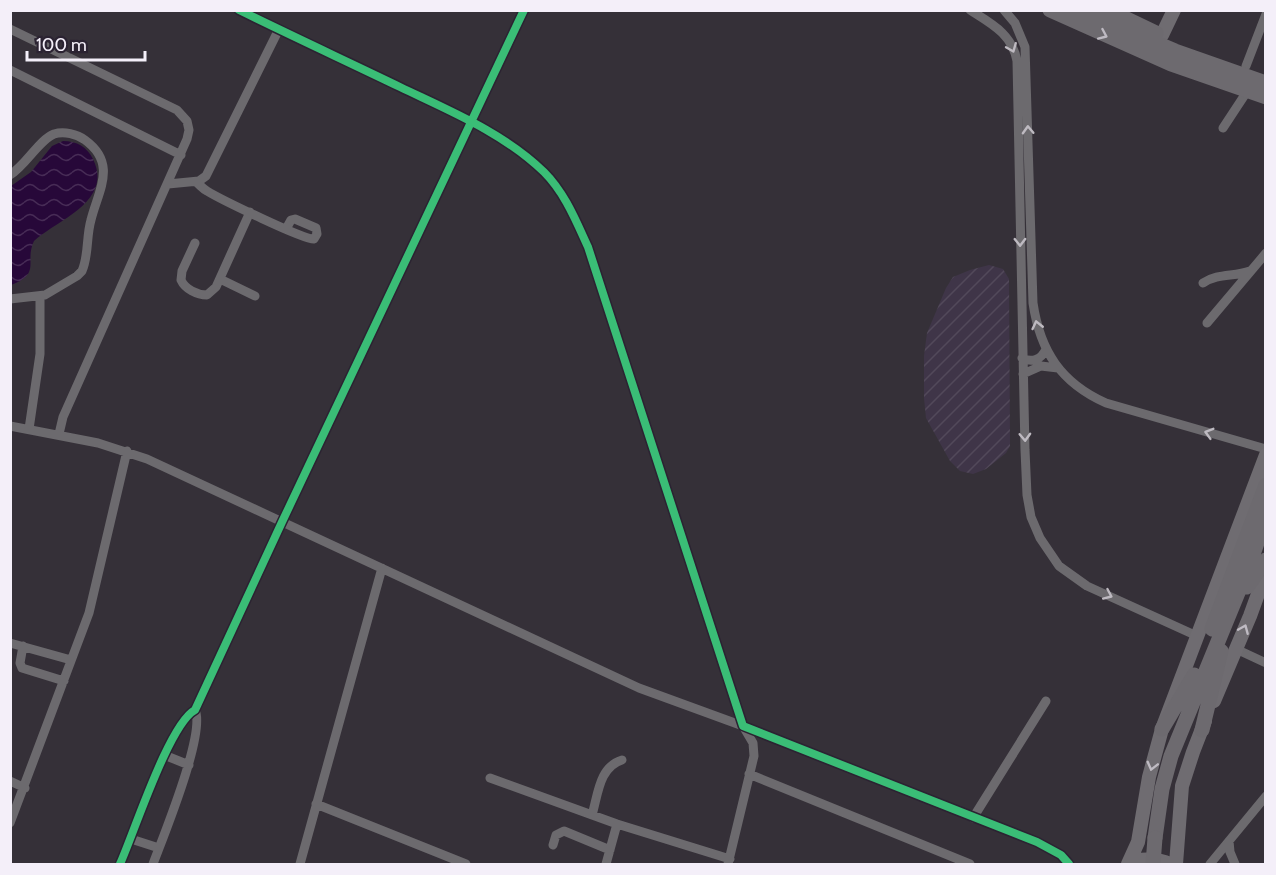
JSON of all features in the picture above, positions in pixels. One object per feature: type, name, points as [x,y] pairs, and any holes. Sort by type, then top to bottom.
[{"type":"main road","points":[[1050,10],[1171,64],[1266,97]]},
{"type":"main road","points":[[1078,10],[1158,44],[1266,83]]},
{"type":"main road","points":[[1108,10],[1162,35],[1266,73]]},
{"type":"main road","points":[[1176,740],[1225,614],[1262,481]]},
{"type":"main road","points":[[1162,729],[1194,675],[1249,566],[1266,517]]},
{"type":"main road","points":[[1225,614],[1266,560]]},
{"type":"main road","points":[[1202,730],[1220,656],[1225,614],[1219,579]]},
{"type":"main road","points":[[1152,863],[1162,789],[1194,675]]},
{"type":"street","points":[[239,10],[472,122],[521,153],[544,172],[557,188],[572,211],[588,247],[743,726],[753,743],[754,750],[729,862],[489,778]]},
{"type":"street","points":[[120,864],[164,755],[188,716],[195,710],[524,10]]},
{"type":"street","points":[[970,10],[1005,34],[1013,47],[1017,61],[1022,358],[1029,506],[1035,528],[1045,548],[1068,573],[1087,586],[1197,636]]},
{"type":"street","points":[[1004,10],[1015,23],[1025,47],[1033,303],[1046,350],[1058,368],[1084,392],[1106,403],[1266,449]]},
{"type":"street","points":[[1162,35],[1174,10]]},
{"type":"street","points":[[1246,66],[1266,14]]},
{"type":"street","points":[[10,29],[177,110],[187,121],[189,130],[177,165],[63,417],[59,434]]},
{"type":"street","points":[[168,184],[193,181],[206,176],[279,29]]},
{"type":"street","points":[[10,70],[181,155]]},
{"type":"street","points":[[1223,128],[1248,90]]},
{"type":"street","points":[[10,175],[22,167],[43,142],[58,133],[74,135],[87,142],[99,156],[103,168],[103,184],[90,221],[84,268],[77,276],[40,296],[10,298]]},
{"type":"street","points":[[177,165],[208,192],[286,229]]},
{"type":"street","points":[[195,243],[181,274],[182,283],[204,295],[212,292],[220,279],[250,212]]},
{"type":"street","points":[[1207,322],[1258,268],[1266,253]]},
{"type":"street","points":[[1203,283],[1219,276],[1235,275],[1258,268]]},
{"type":"street","points":[[220,279],[255,296]]},
{"type":"street","points":[[29,429],[39,364],[40,296]]},
{"type":"street","points":[[1022,358],[1029,361],[1036,360],[1043,356],[1046,350]]},
{"type":"street","points":[[1023,374],[1041,366],[1058,368]]},
{"type":"street","points":[[10,426],[59,434],[126,451],[639,688],[743,726],[1037,842],[1061,855],[1069,864]]},
{"type":"street","points":[[10,823],[25,788],[88,613],[126,451]]},
{"type":"street","points":[[1152,863],[1138,842],[1149,777],[1162,729],[1219,579],[1262,481],[1266,455]]},
{"type":"street","points":[[300,864],[382,568]]},
{"type":"street","points":[[1152,863],[1182,786],[1192,752],[1266,572]]},
{"type":"street","points":[[10,643],[71,660]]},
{"type":"street","points":[[23,646],[20,663],[22,668],[64,681]]},
{"type":"street","points":[[1236,649],[1266,663]]},
{"type":"street","points":[[973,818],[1046,701]]},
{"type":"street","points":[[155,863],[189,765],[197,722],[195,710]]},
{"type":"street","points":[[164,755],[189,765]]},
{"type":"street","points":[[592,815],[605,772],[612,764],[622,760]]},
{"type":"street","points":[[749,774],[970,864]]},
{"type":"street","points":[[10,781],[25,788]]},
{"type":"street","points":[[1210,864],[1266,796]]},
{"type":"street","points":[[316,804],[466,864]]},
{"type":"street","points":[[606,864],[617,824]]},
{"type":"street","points":[[553,845],[556,835],[564,831],[610,850]]},
{"type":"street","points":[[131,839],[159,848]]},
{"type":"street","points":[[1229,841],[1230,852],[1235,864]]},
{"type":"shaded area","points":[[989,265],[1003,269],[1009,279],[1010,446],[1006,453],[986,469],[973,474],[960,471],[950,461],[926,418],[924,356],[927,333],[953,277]]},
{"type":"water","points":[[63,141],[81,146],[91,155],[97,174],[96,187],[80,208],[34,241],[31,248],[29,271],[20,281],[11,285],[11,186],[31,172],[52,146]]},
{"type":"cycle path","points":[[239,10],[494,134],[528,158],[558,189],[588,247],[743,726],[1037,842],[1061,855],[1069,864]]},
{"type":"cycle path","points":[[120,864],[164,757],[185,719],[195,710],[524,10]]}]
